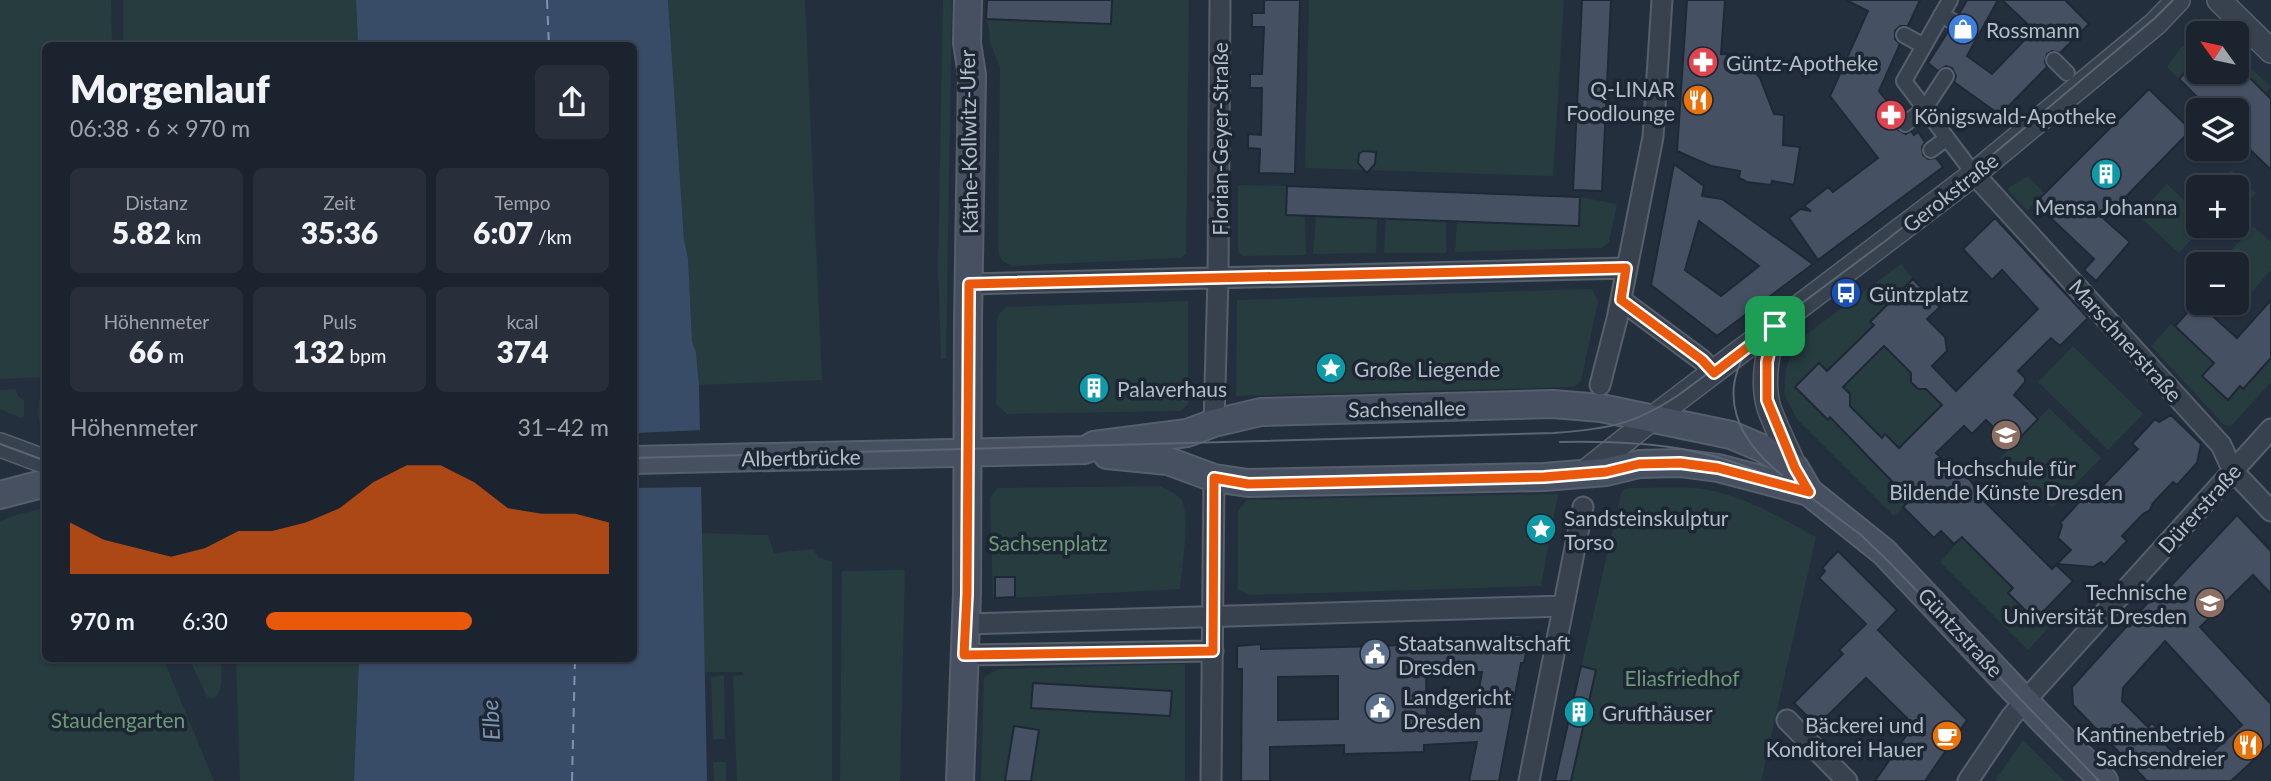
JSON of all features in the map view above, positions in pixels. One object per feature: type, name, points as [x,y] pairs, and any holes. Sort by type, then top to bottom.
[{"type":"main road","name":"Käthe-Kollwitz-Ufer","points":[[968,0],[967,43],[972,75],[969,284]]},
{"type":"main road","points":[[960,781],[966,624],[969,284]]},
{"type":"main road","points":[[1601,396],[1654,417]]},
{"type":"main road","name":"Sachsenallee","points":[[1214,423],[1261,412],[1553,404],[1601,396]]},
{"type":"main road","name":"Güntzstraße","points":[[1654,417],[1731,435],[1764,449],[1795,468],[1809,492],[1884,552],[2104,781]]},
{"type":"main road","points":[[1085,450],[1094,446],[1187,433],[1214,423]]},
{"type":"main road","points":[[968,453],[1085,450],[1168,461],[1214,478],[1248,484],[1544,477],[1595,473]]},
{"type":"main road","name":"Albertbrücke","points":[[637,460],[968,453]]},
{"type":"main road","name":"Güntzstraße","points":[[1595,473],[1639,464],[1680,463],[1718,468],[1809,492]]},
{"type":"main road","points":[[0,495],[42,477]]},
{"type":"street","name":"Florian-Geyer-Straße","points":[[1218,277],[1220,0]]},
{"type":"street","points":[[1601,396],[1653,137],[1662,0]]},
{"type":"street","points":[[1950,0],[1948,19],[1924,46],[1905,81],[1974,174]]},
{"type":"street","name":"Gerokstraße","points":[[1714,373],[1974,174],[2154,24],[2178,0]]},
{"type":"street","points":[[2219,0],[2271,51]]},
{"type":"street","points":[[1904,35],[1924,46]]},
{"type":"street","points":[[2054,60],[2067,73]]},
{"type":"street","points":[[1905,124],[1925,108],[1945,76]]},
{"type":"street","points":[[1931,150],[1947,138]]},
{"type":"street","name":"Marschnerstraße","points":[[1974,174],[2221,445],[2233,471],[2271,511]]},
{"type":"street","points":[[969,284],[1626,268]]},
{"type":"street","points":[[1214,423],[1218,277]]},
{"type":"street","points":[[1595,473],[1654,417],[1714,373],[1702,360],[1621,300]]},
{"type":"street","name":"Güntzstraße","points":[[1775,326],[1767,362],[1767,400],[1795,468]]},
{"type":"street","name":"Dürerstraße","points":[[1968,781],[2011,717],[2271,429]]},
{"type":"street","points":[[0,445],[42,474]]},
{"type":"street","points":[[1211,781],[1214,478]]},
{"type":"street","points":[[1530,781],[1583,506]]},
{"type":"street","points":[[966,624],[1563,606]]},
{"type":"street","points":[[964,655],[1213,651]]},
{"type":"street","points":[[1787,720],[1847,781]]},
{"type":"green space","points":[[0,0],[111,0],[112,42],[42,42],[42,377],[0,379]]},
{"type":"green space","points":[[123,0],[356,0],[358,42],[123,42]]},
{"type":"green space","points":[[668,0],[805,0],[822,380],[699,385],[692,341]]},
{"type":"green space","points":[[943,0],[952,0],[946,358],[941,359],[938,267]]},
{"type":"green space","points":[[1112,0],[1189,0],[1186,254],[1180,258],[1013,266],[1001,259],[998,249],[1000,67],[990,43],[986,19],[1110,24]]},
{"type":"green space","points":[[1309,0],[1564,0],[1553,176],[1305,168]]},
{"type":"green space","points":[[2186,43],[2186,72],[2179,79],[2167,67]]},
{"type":"green space","points":[[2249,66],[2271,87],[2265,93],[2249,77]]},
{"type":"green space","points":[[2028,176],[2045,194],[2027,211],[2007,189]]},
{"type":"green space","points":[[2167,184],[2186,202],[2186,238],[2193,238],[2179,253],[2138,215]]},
{"type":"green space","points":[[1238,185],[1287,186],[1286,214],[1305,215],[1306,255],[1243,256],[1238,252]]},
{"type":"green space","points":[[2249,187],[2256,193],[2249,201]]},
{"type":"green space","points":[[1580,197],[1617,204],[1609,242],[1602,248],[1455,252],[1457,221],[1578,226]]},
{"type":"green space","points":[[1316,216],[1377,218],[1376,253],[1313,254]]},
{"type":"green space","points":[[1386,219],[1446,221],[1446,253],[1384,253]]},
{"type":"green space","points":[[2253,226],[2271,242],[2271,270],[2250,294],[2249,252],[2230,252],[2242,238],[2249,238],[2249,230]]},
{"type":"green space","points":[[1901,264],[1913,279],[1874,325],[1827,371],[1865,455],[1910,500],[1894,516],[1797,419],[1784,394],[1786,368],[1794,348],[1808,333]]},
{"type":"green space","points":[[1592,289],[1598,301],[1581,381],[1574,387],[1236,396],[1237,300]]},
{"type":"green space","points":[[1188,301],[1188,405],[1180,411],[1007,414],[996,404],[997,322],[999,314],[1006,307]]},
{"type":"green space","points":[[2171,324],[2214,363],[2202,376],[2228,399],[2240,386],[2243,389],[2271,358],[2271,382],[2231,426],[2224,425],[2151,346]]},
{"type":"green space","points":[[1889,341],[1901,352],[1896,358],[1911,373],[1911,382],[1918,389],[1926,389],[1942,405],[1899,448],[1885,435],[1882,438],[1846,402],[1850,394],[1843,387]]},
{"type":"green space","points":[[2073,346],[2143,414],[2108,450],[2038,382]]},
{"type":"green space","points":[[16,389],[17,395],[24,401],[24,416],[21,418],[0,409],[0,390]]},
{"type":"green space","points":[[42,397],[42,426],[38,416],[39,400]]},
{"type":"green space","points":[[2049,408],[2101,458],[2052,508],[2000,458]]},
{"type":"green space","name":"Sachsenplatz","points":[[1159,486],[1177,496],[1184,508],[1185,544],[1180,589],[993,599],[990,498],[997,488]]},
{"type":"green space","name":"Eliasfriedhof","points":[[1623,490],[1711,490],[1758,506],[1816,537],[1761,781],[1555,781],[1621,494]]},
{"type":"green space","points":[[1558,494],[1541,586],[1250,595],[1238,590],[1238,511],[1247,500]]},
{"type":"green space","name":"Staudengarten","points":[[42,509],[42,662],[165,662],[214,781],[0,781],[0,521]]},
{"type":"green space","points":[[701,533],[768,535],[774,553],[813,549],[818,557],[832,562],[832,781],[737,781],[733,676],[744,675],[742,672],[704,672]]},
{"type":"green space","points":[[1962,537],[2050,626],[2028,650],[1940,562]]},
{"type":"green space","points":[[905,570],[900,781],[840,781],[842,571]]},
{"type":"green space","points":[[191,662],[221,662],[221,686],[217,696],[213,699],[207,697]]},
{"type":"green space","points":[[236,662],[359,662],[354,781],[240,781]]},
{"type":"green space","points":[[1185,664],[1185,781],[981,781],[984,677],[999,669]]},
{"type":"green space","points":[[724,675],[725,739],[713,739],[711,677]]},
{"type":"green space","points":[[2023,740],[2064,781],[1995,781]]},
{"type":"green space","points":[[713,762],[726,762],[726,781],[714,781]]},
{"type":"water","name":"Elbe","points":[[356,0],[668,0],[692,341],[699,385],[707,781],[354,781],[359,662],[637,662],[637,42],[358,42]]},
{"type":"pier","points":[[703,430],[704,487],[637,488],[637,433]]},
{"type":"building","points":[[987,0],[1112,0],[1111,24],[986,19]]},
{"type":"building","points":[[1264,0],[1300,0],[1295,174],[1259,173],[1260,149],[1248,148],[1248,134],[1261,135],[1262,88],[1250,88],[1250,74],[1262,74],[1264,27],[1252,27],[1252,13],[1264,13]]},
{"type":"building","points":[[1582,0],[1611,0],[1602,191],[1573,190]]},
{"type":"building","points":[[1687,0],[1725,0],[1721,54],[1741,55],[1760,78],[1774,114],[1784,115],[1783,145],[1800,147],[1794,185],[1772,181],[1771,185],[1747,182],[1739,178],[1740,171],[1711,166],[1677,151]]},
{"type":"building","points":[[1846,0],[1920,0],[1908,26],[1900,26],[1895,31],[1895,39],[1900,44],[1879,91],[1899,116],[1895,125],[1898,130],[1906,134],[1911,131],[1914,135],[1918,132],[1925,142],[1922,147],[1923,155],[1928,159],[1936,158],[1943,167],[1818,260],[1789,218],[1800,209],[1811,211],[1804,206],[1828,187],[1833,192],[1878,158],[1830,96],[1868,11]]},
{"type":"building","points":[[1967,0],[1998,0],[1967,56],[1992,74],[2034,30],[2002,0],[2065,0],[2089,24],[2060,53],[2052,51],[2047,54],[2047,67],[2000,115],[1954,82],[1956,76],[1952,68],[1946,66],[1938,71],[1928,63],[1949,30],[1955,32],[1962,27],[1964,21],[1959,14]]},
{"type":"building","points":[[2186,72],[2186,84],[2249,84],[2249,77],[2271,99],[2271,170],[2249,149],[2249,98],[2198,98],[2179,79]]},
{"type":"building","name":"Mensa Johanna","points":[[2149,89],[2186,125],[2186,135],[2104,219],[2130,242],[2096,281],[2084,270],[2094,259],[2035,203]]},
{"type":"building","points":[[1363,151],[1376,152],[1375,164],[1367,173],[1358,163],[1359,154]]},
{"type":"building","points":[[1674,164],[1704,186],[1702,196],[1722,199],[1813,264],[1717,336],[1651,285]],"holes":[[[1699,221],[1759,266],[1721,296],[1685,270]]]},
{"type":"building","points":[[1287,186],[1580,197],[1579,226],[1286,215]]},
{"type":"building","points":[[1995,218],[2088,318],[2060,346],[2051,338],[2018,371],[2025,378],[2025,382],[2014,395],[2038,419],[2012,446],[1986,420],[1972,434],[1964,426],[1936,453],[1957,474],[1970,480],[1975,492],[2052,569],[2056,565],[2073,581],[2035,620],[2008,593],[2013,588],[1962,537],[1954,544],[1941,531],[1934,538],[1903,507],[1910,500],[1830,417],[1828,420],[1795,387],[1819,363],[1827,371],[1874,325],[1870,322],[1913,279],[1940,307],[1927,319],[1945,337],[1947,351],[1932,366],[1956,391],[2038,309],[2002,270],[1992,280],[1963,249]],"holes":[[[1884,346],[1911,373],[1911,382],[1918,389],[1926,389],[1942,405],[1899,448],[1885,434],[1882,438],[1850,406],[1850,394],[1843,387]]]},
{"type":"building","points":[[2271,300],[2271,358],[2243,389],[2240,386],[2228,400],[2202,376],[2214,363],[2175,326],[2186,314],[2211,315],[2237,338]]},
{"type":"building","name":"Palaverhaus","points":[[1094,378],[1100,381],[1103,387],[1100,393],[1094,396],[1088,393],[1085,387],[1088,381]]},
{"type":"building","points":[[2171,415],[2201,444],[2197,463],[2177,485],[2173,482],[2153,503],[2150,510],[2122,536],[2127,541],[2104,565],[2101,562],[2093,567],[2057,564],[2071,550],[2058,538],[2062,525],[2060,523],[2083,498],[2087,502],[2138,449],[2132,444],[2155,419],[2159,422]]},
{"type":"building","points":[[2237,515],[2271,551],[2271,594],[2253,575],[2200,627],[2271,704],[2271,744],[2231,781],[2147,781],[2073,705],[2072,687],[2162,587],[2166,591]],"holes":[[[2165,641],[2242,725],[2197,766],[2190,759],[2184,764],[2163,742],[2167,738],[2152,723],[2148,727],[2122,701],[2123,688]]]},
{"type":"building","points":[[1838,551],[1897,610],[1878,630],[1967,720],[1925,781],[1875,781],[1910,730],[1907,718],[1866,678],[1817,726],[1794,703],[1843,654],[1839,650],[1866,624],[1819,578],[1825,571],[1822,568]]},
{"type":"building","points":[[995,577],[1015,577],[1015,597],[995,598]]},
{"type":"building","name":"Landgericht Dresden","points":[[1501,635],[1521,635],[1528,642],[1524,663],[1521,663],[1499,781],[1469,781],[1477,742],[1424,745],[1424,752],[1344,754],[1344,745],[1270,747],[1270,781],[1241,781],[1242,669],[1237,669],[1237,646],[1261,644],[1261,649],[1501,640]],"holes":[[[1482,672],[1474,716],[1427,717],[1426,673]],[[1338,676],[1338,719],[1278,720],[1278,677]]]},
{"type":"building","name":"Grufthäuser","points":[[1581,666],[1596,670],[1571,781],[1555,781]]},
{"type":"building","points":[[1033,683],[1172,691],[1170,716],[1031,708]]},
{"type":"building","points":[[1014,726],[1039,730],[1031,781],[1005,781]]},
{"type":"ferry route","points":[[547,0],[549,42]]},
{"type":"ferry route","points":[[572,781],[575,662]]},
{"type":"tram line","points":[[637,458],[1554,433],[1622,423],[1652,411],[1684,391],[1888,239],[1972,172],[2173,0]]},
{"type":"tram line","points":[[1751,345],[1740,364],[1735,382],[1737,416],[1754,447],[1782,475]]},
{"type":"tram line","points":[[1560,442],[1627,443],[1689,450],[1748,467],[1809,496]]},
{"type":"tram line","points":[[0,444],[42,460]]},
{"type":"tram line","points":[[1801,490],[1861,535],[1890,563],[2099,781]]},
{"type":"place","name":"Rossmann","points":[[1963,29]]},
{"type":"place","name":"Güntz-Apotheke","points":[[1703,62]]},
{"type":"place","name":"Q-LINAR Foodlounge","points":[[1698,100]]},
{"type":"place","name":"Königswald-Apotheke","points":[[1891,115]]},
{"type":"place","name":"Mensa Johanna","points":[[2106,174]]},
{"type":"place","name":"Güntzplatz","points":[[1846,293]]},
{"type":"place","name":"Große Liegende","points":[[1331,368]]},
{"type":"place","name":"Palaverhaus","points":[[1094,388]]},
{"type":"place","name":"Hochschule für Bildende Künste Dresden","points":[[2006,435]]},
{"type":"place","name":"Sandsteinskulptur Torso","points":[[1541,529]]},
{"type":"place","name":"Technische Universität Dresden","points":[[2210,603]]},
{"type":"place","name":"Staatsanwaltschaft Dresden","points":[[1375,654]]},
{"type":"place","name":"Landgericht Dresden","points":[[1380,708]]},
{"type":"place","name":"Grufthäuser","points":[[1579,712]]},
{"type":"place","name":"Bäckerei und Konditorei Hauer","points":[[1947,736]]},
{"type":"place","name":"Kantinenbetrieb Sachsendreier","points":[[2248,745]]},
{"type":"route","points":[[1626,268],[1621,300],[1702,360],[1714,373],[1775,326],[1767,362],[1767,400],[1795,468],[1809,492],[1718,468],[1680,463],[1639,464],[1606,472],[1544,477],[1248,484],[1214,478],[1213,651],[964,655],[967,594],[969,284],[1626,268]]}]
